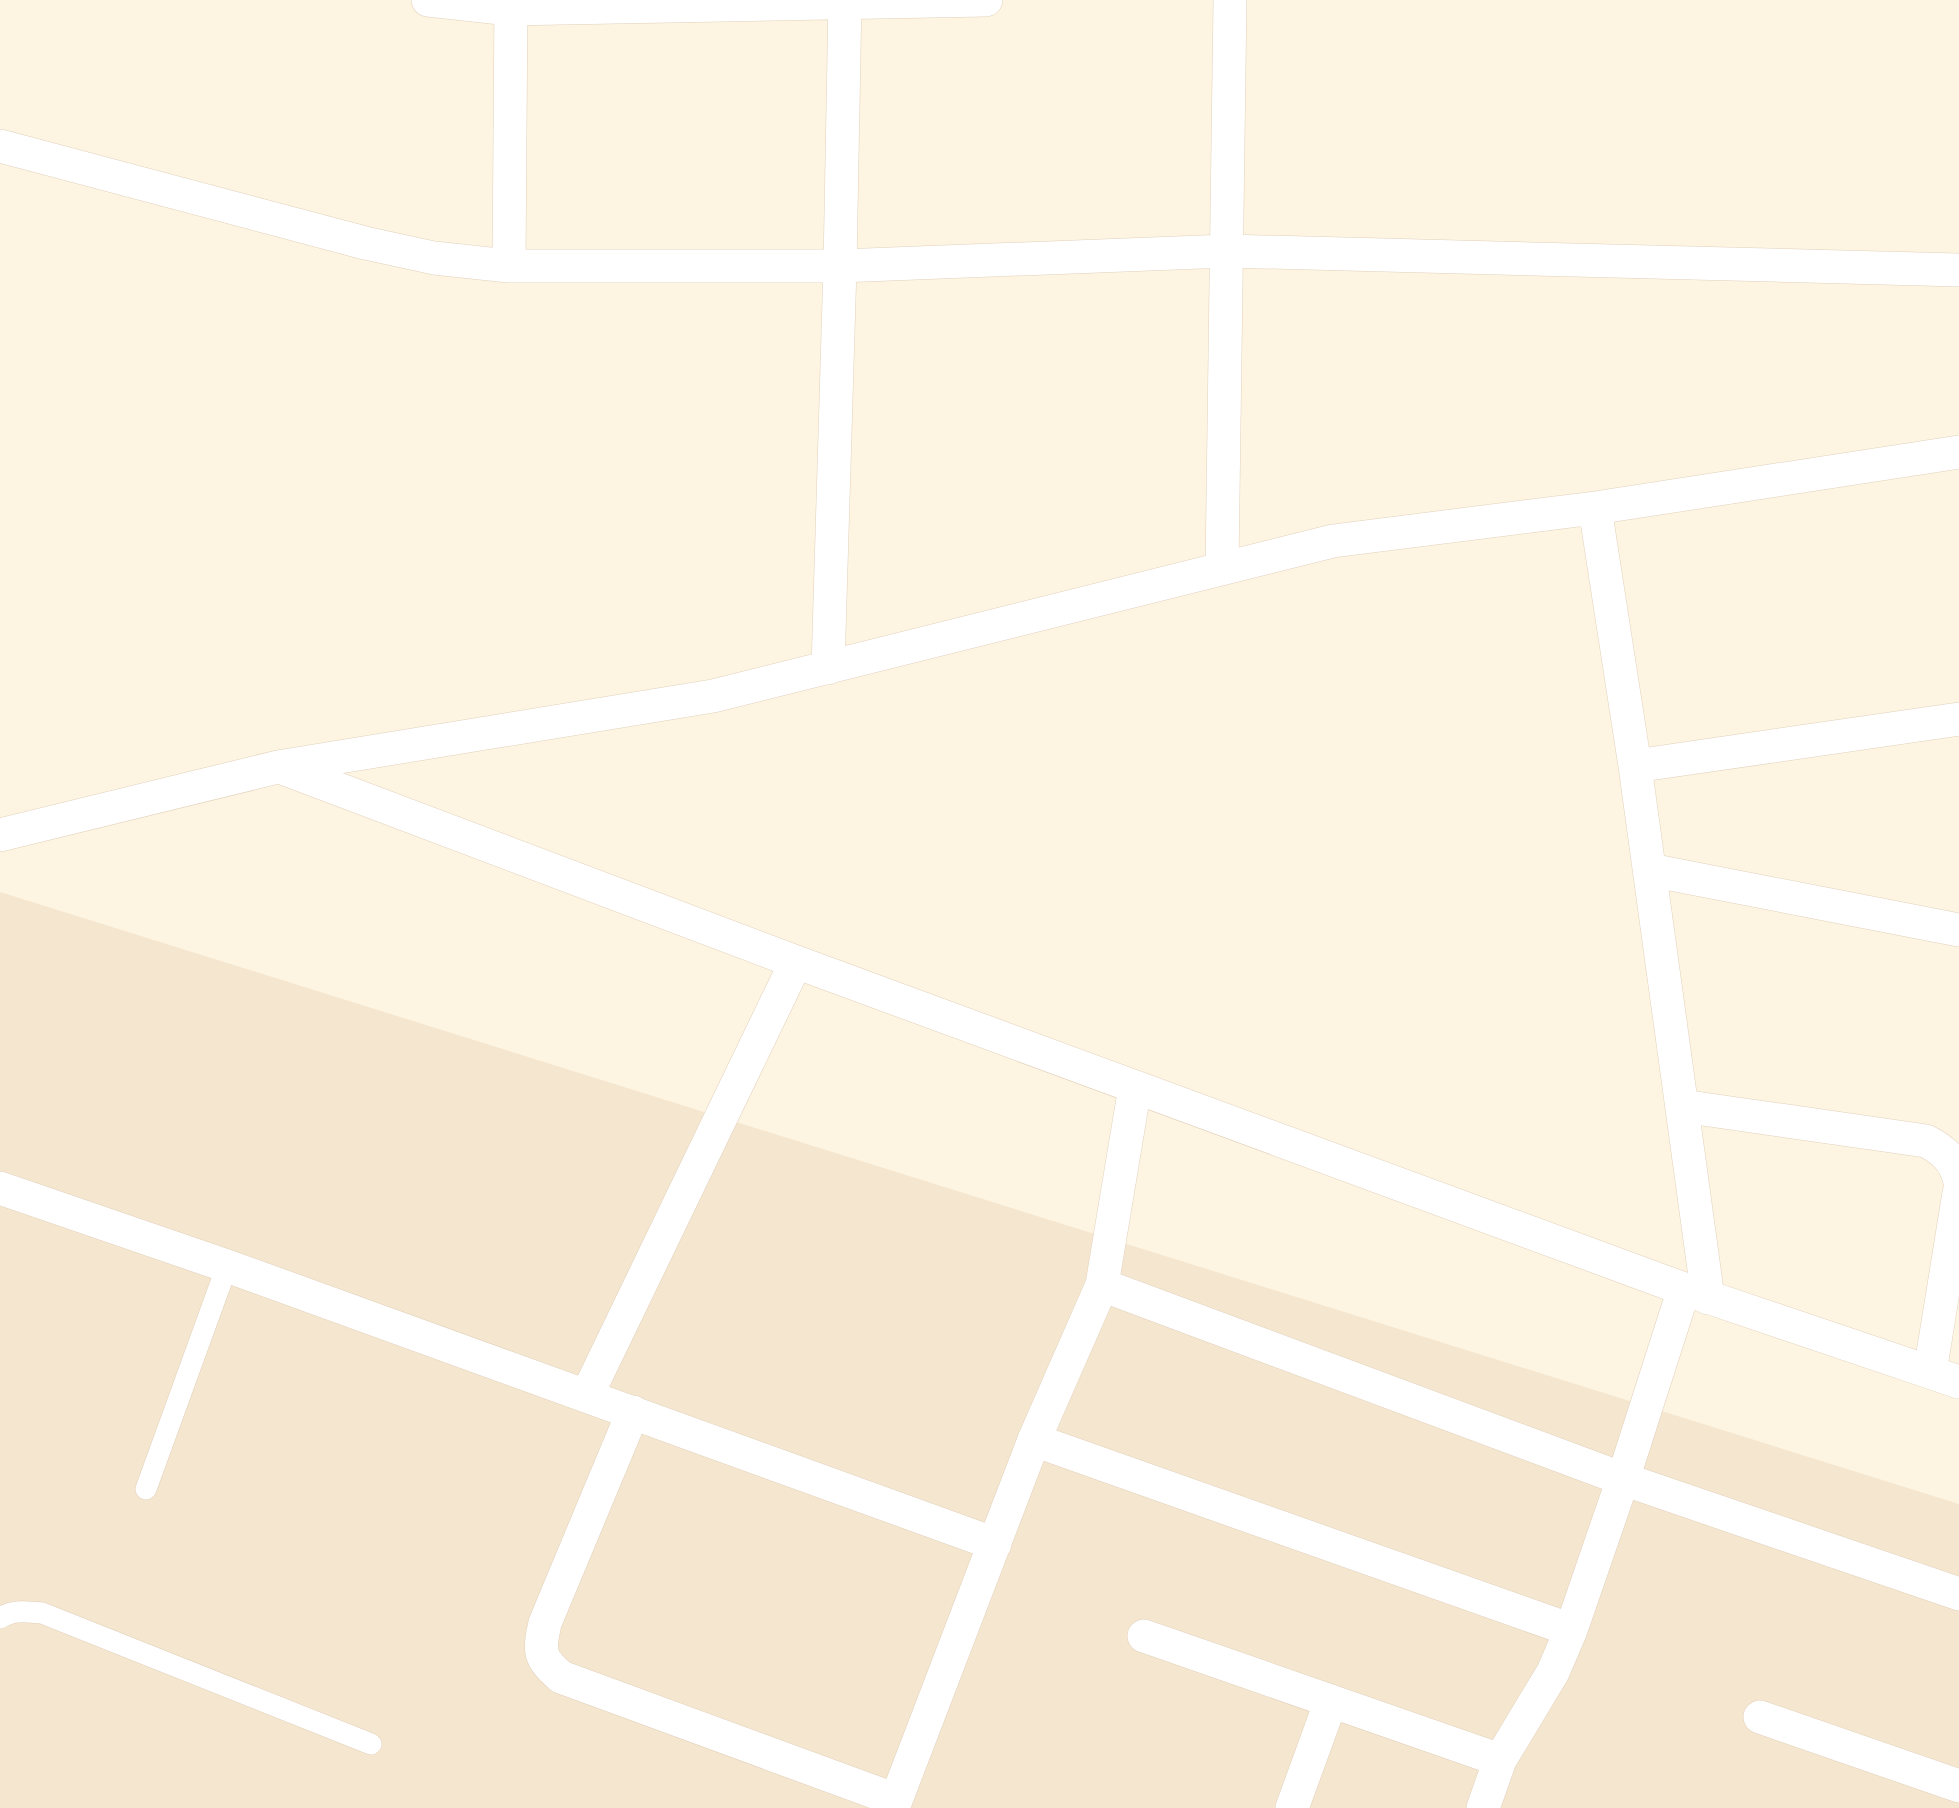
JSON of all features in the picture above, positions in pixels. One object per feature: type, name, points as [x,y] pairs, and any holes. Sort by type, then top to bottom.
[{"type":"street","points":[[428,0],[511,5],[986,0]]},
{"type":"street","points":[[1222,569],[1230,0]]},
{"type":"street","points":[[828,668],[845,2]]},
{"type":"street","points":[[510,266],[511,5]]},
{"type":"street","points":[[0,146],[365,243],[434,258],[510,266],[840,266],[1227,251],[1959,270]]},
{"type":"street","points":[[0,835],[278,767],[713,696],[1333,541],[1595,508],[1959,452]]},
{"type":"street","points":[[1483,1808],[1500,1760],[1553,1672],[1571,1630],[1623,1479],[1696,1293],[1682,1106],[1635,766],[1595,508]]},
{"type":"street","points":[[1635,766],[1959,719]]},
{"type":"street","points":[[278,767],[796,962],[1696,1293],[1944,1377],[1959,1193]]},
{"type":"street","points":[[1650,870],[1959,930]]},
{"type":"street","points":[[587,1395],[796,962]]},
{"type":"street","points":[[633,1412],[545,1623],[540,1646],[546,1664],[561,1677],[895,1804],[1034,1440],[1102,1285],[1135,1087]]},
{"type":"street","points":[[1682,1106],[1926,1142],[1943,1150],[1956,1165],[1959,1178]]},
{"type":"street","points":[[0,1188],[227,1266],[995,1544]]},
{"type":"street","points":[[1102,1285],[1623,1479],[1959,1594]]},
{"type":"street","points":[[1034,1440],[1571,1630]]},
{"type":"street","points":[[1144,1636],[1500,1760]]},
{"type":"street","points":[[1292,1808],[1331,1701]]},
{"type":"street","points":[[1760,1717],[1959,1786]]},
{"type":"lane","points":[[146,1489],[227,1266]]},
{"type":"lane","points":[[0,1618],[20,1611],[42,1613],[371,1744]]},
{"type":"shaded area","points":[[0,892],[1959,1504],[1959,1808],[0,1808]]}]
